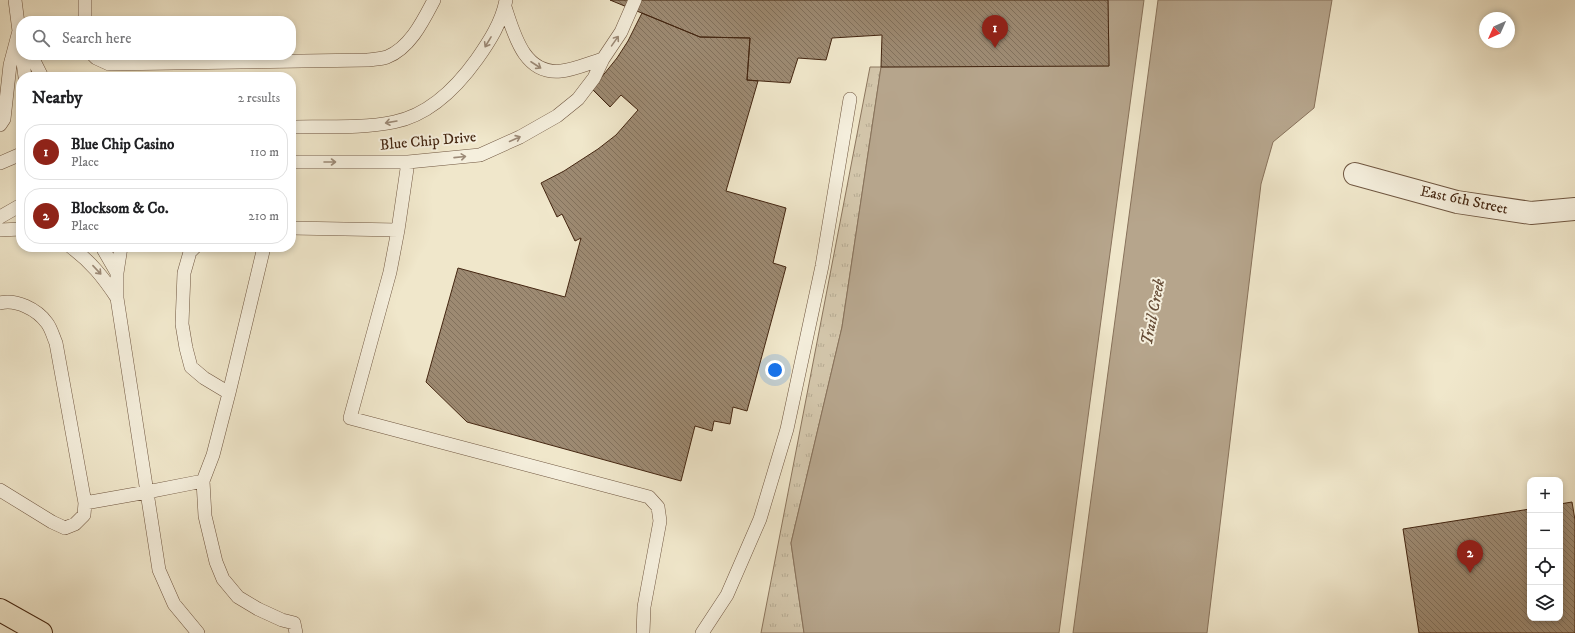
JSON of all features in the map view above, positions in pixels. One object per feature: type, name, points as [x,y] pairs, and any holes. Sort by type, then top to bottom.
[{"type":"main road","points":[[0,610],[41,633]]},
{"type":"street","name":"East 6th Street","points":[[1356,174],[1457,202],[1531,213],[1575,209]]},
{"type":"lane","points":[[15,0],[17,16]]},
{"type":"lane","points":[[85,0],[85,16]]},
{"type":"lane","points":[[100,60],[109,64],[368,60],[386,57],[400,49],[420,28],[434,0]]},
{"type":"lane","name":"Blue Chip Drive","points":[[296,162],[408,162],[480,155],[520,137],[557,116],[578,99],[594,78],[603,59],[621,32],[635,0]]},
{"type":"lane","name":"Blue Chip Drive","points":[[506,3],[520,48],[532,64],[545,70],[561,71],[603,59]]},
{"type":"lane","name":"Blue Chip Drive","points":[[296,127],[364,126],[395,122],[422,111],[448,93],[471,67],[490,41],[506,3]]},
{"type":"lane","points":[[0,125],[4,119],[10,65],[16,46]]},
{"type":"lane","points":[[23,60],[24,72]]},
{"type":"lane","points":[[34,60],[40,72]]},
{"type":"lane","points":[[702,633],[727,595],[760,518],[787,429],[822,266],[850,99]]},
{"type":"lane","points":[[0,163],[16,156]]},
{"type":"lane","points":[[408,162],[390,272],[350,418],[649,497],[658,507],[660,521],[644,607],[643,633]]},
{"type":"lane","points":[[0,217],[16,208]]},
{"type":"lane","points":[[296,228],[398,230]]},
{"type":"lane","points":[[0,230],[16,229]]},
{"type":"lane","points":[[77,252],[103,277],[117,298]]},
{"type":"lane","points":[[105,252],[116,273]]},
{"type":"lane","points":[[120,252],[116,273],[117,298],[159,570],[174,604],[198,633]]},
{"type":"lane","points":[[190,252],[184,273],[182,324],[191,367],[204,378],[228,393]]},
{"type":"lane","points":[[263,252],[213,455],[203,481],[206,516],[216,562],[223,579],[238,597],[258,609],[282,620],[294,623],[296,633]]},
{"type":"lane","points":[[0,303],[16,302],[31,309],[46,322],[56,343],[85,502],[84,514],[74,524],[65,528],[52,522],[0,490]]},
{"type":"lane","points":[[85,502],[203,481]]},
{"type":"green space","points":[[870,67],[881,67],[842,327],[791,543],[804,633],[761,633]]},
{"type":"water","points":[[1108,0],[1144,0],[1059,633],[804,633],[791,543],[842,327],[881,67],[1109,66]]},
{"type":"water","name":"Trail Creek","points":[[1158,0],[1332,0],[1314,108],[1273,142],[1261,184],[1207,633],[1073,633]]},
{"type":"building","points":[[610,0],[1108,0],[1109,66],[881,67],[882,35],[832,38],[826,60],[798,58],[790,83],[747,80],[750,38],[700,37]]},
{"type":"building","points":[[642,13],[700,37],[750,38],[747,80],[758,81],[726,191],[786,208],[773,263],[786,267],[747,411],[733,407],[730,424],[714,421],[712,431],[695,426],[681,481],[467,422],[426,382],[458,268],[565,297],[581,238],[575,241],[562,214],[557,217],[541,183],[564,171],[598,149],[616,135],[638,110],[621,95],[610,107],[592,89],[617,58],[628,41]]},
{"type":"building","points":[[1572,502],[1575,520],[1575,633],[1419,633],[1403,529],[1527,509],[1527,621],[1563,621],[1563,504]]},
{"type":"place","name":"Blue Chip Casino","points":[[995,48]]},
{"type":"place","name":"Blocksom & Co.","points":[[1470,573]]}]
